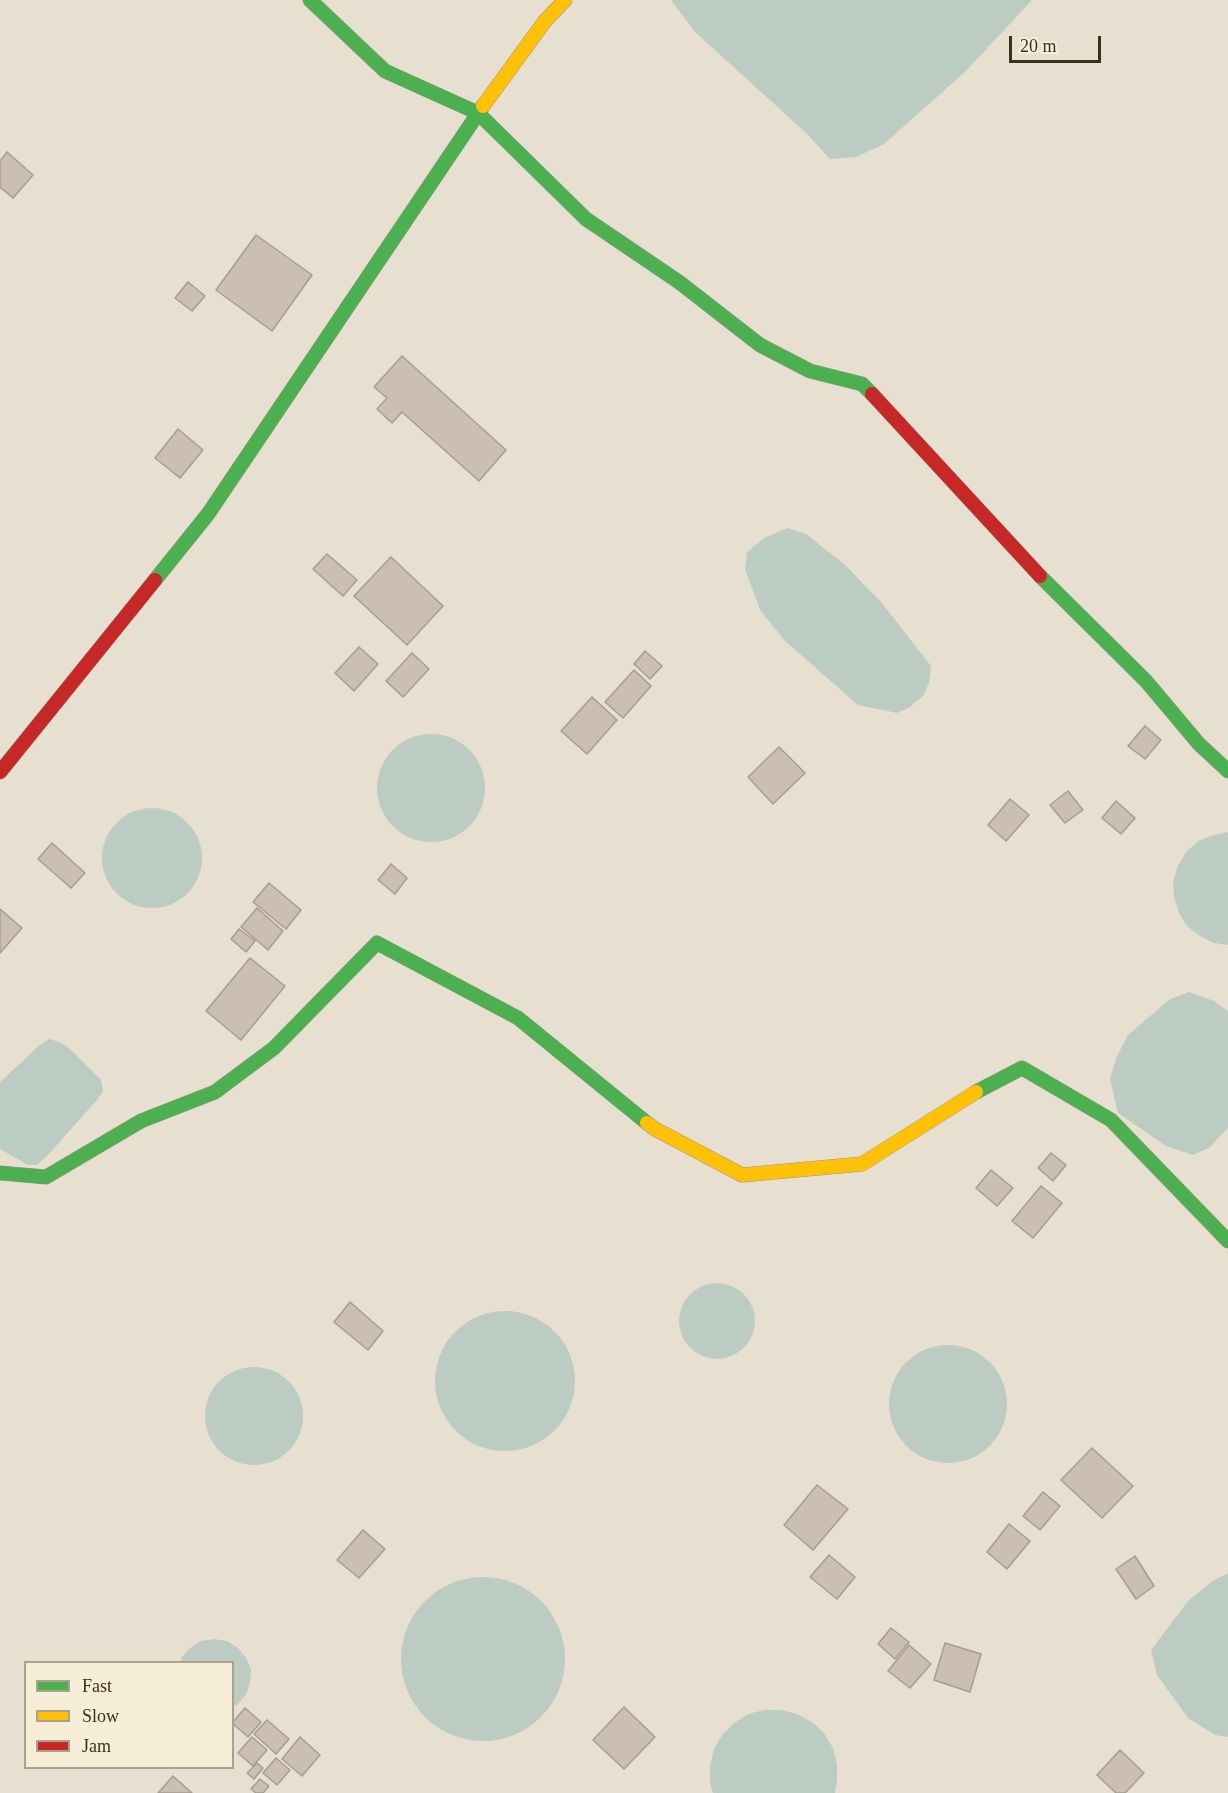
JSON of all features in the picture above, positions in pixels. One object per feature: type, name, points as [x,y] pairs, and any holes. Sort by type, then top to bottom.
[{"type":"street","points":[[310,0],[386,71],[477,113],[586,219],[679,282],[760,345],[810,371],[862,384],[1046,583],[1146,681],[1199,744],[1228,771]]},
{"type":"street","points":[[0,772],[208,514],[477,113],[545,21],[565,0]]},
{"type":"street","points":[[0,1173],[46,1177],[141,1121],[215,1092],[274,1048],[377,943],[518,1017],[655,1129],[742,1175],[862,1164],[965,1098],[1022,1068],[1111,1120],[1228,1241]]},
{"type":"shaded area","points":[[671,0],[1032,0],[966,71],[884,144],[856,157],[830,159],[805,132],[694,31]]},
{"type":"shaded area","points":[[787,528],[806,534],[845,565],[881,602],[931,666],[929,683],[923,696],[910,707],[897,713],[858,705],[785,641],[760,610],[745,569],[747,552],[764,538]]},
{"type":"shaded area","points":[[431,734],[452,738],[469,750],[481,767],[485,788],[481,809],[469,826],[452,838],[431,842],[410,838],[393,826],[381,809],[377,788],[381,767],[393,750],[410,738]]},
{"type":"shaded area","points":[[152,808],[171,812],[187,823],[198,839],[202,858],[198,877],[187,893],[171,904],[152,908],[133,904],[117,893],[106,877],[102,858],[106,839],[117,823],[133,812]]},
{"type":"shaded area","points":[[1228,832],[1228,945],[1214,943],[1187,926],[1179,913],[1174,897],[1173,881],[1186,852],[1198,841]]},
{"type":"shaded area","points":[[1189,992],[1214,1001],[1228,1011],[1228,1128],[1209,1148],[1193,1155],[1166,1146],[1118,1113],[1110,1079],[1116,1058],[1128,1035],[1170,999]]},
{"type":"shaded area","points":[[50,1039],[68,1047],[101,1080],[103,1091],[47,1156],[37,1165],[28,1165],[0,1149],[0,1082],[41,1044]]},
{"type":"shaded area","points":[[710,1283],[724,1283],[738,1289],[749,1300],[755,1314],[752,1336],[744,1348],[724,1359],[710,1359],[696,1353],[685,1342],[679,1328],[679,1314],[685,1300],[696,1289]]},
{"type":"shaded area","points":[[505,1311],[532,1316],[554,1332],[570,1354],[575,1381],[570,1408],[554,1430],[532,1446],[505,1451],[478,1446],[456,1430],[440,1408],[435,1381],[440,1354],[456,1332],[478,1316]]},
{"type":"shaded area","points":[[948,1345],[971,1349],[990,1362],[1003,1381],[1007,1404],[1003,1427],[990,1446],[971,1459],[948,1463],[925,1459],[906,1446],[893,1427],[889,1404],[893,1381],[906,1362],[925,1349]]},
{"type":"shaded area","points":[[254,1367],[273,1371],[288,1382],[299,1397],[303,1416],[299,1435],[288,1450],[273,1461],[254,1465],[235,1461],[220,1450],[209,1435],[205,1416],[209,1397],[220,1382],[235,1371]]},
{"type":"shaded area","points":[[1228,1573],[1228,1737],[1215,1735],[1188,1718],[1157,1675],[1151,1650],[1188,1601],[1211,1582]]},
{"type":"shaded area","points":[[483,1577],[514,1583],[541,1601],[559,1628],[565,1659],[559,1690],[541,1717],[514,1735],[483,1741],[452,1735],[425,1717],[407,1690],[401,1659],[407,1628],[425,1601],[452,1583]]},
{"type":"shaded area","points":[[214,1639],[227,1641],[238,1648],[246,1658],[251,1669],[250,1683],[246,1694],[234,1706],[234,1661],[180,1661],[190,1648],[201,1641]]},
{"type":"shaded area","points":[[764,1710],[781,1710],[797,1714],[812,1722],[824,1733],[833,1748],[837,1764],[835,1793],[713,1793],[710,1783],[710,1766],[714,1749],[722,1735],[748,1714]]},
{"type":"building","points":[[7,152],[33,175],[13,198],[0,187],[0,161]]},
{"type":"building","points":[[256,235],[312,275],[272,331],[216,290]]},
{"type":"building","points":[[188,282],[205,296],[192,311],[175,298]]},
{"type":"building","points":[[402,356],[506,450],[479,481],[402,412],[392,423],[377,409],[387,398],[374,387]]},
{"type":"building","points":[[178,429],[203,450],[180,478],[155,458]]},
{"type":"building","points":[[327,554],[357,580],[343,596],[313,569]]},
{"type":"building","points":[[391,557],[443,606],[407,645],[354,596]]},
{"type":"building","points":[[359,647],[378,664],[354,691],[335,673]]},
{"type":"building","points":[[645,651],[662,666],[650,679],[634,664]]},
{"type":"building","points":[[412,653],[429,669],[403,697],[386,681]]},
{"type":"building","points":[[634,670],[651,686],[623,718],[605,702]]},
{"type":"building","points":[[592,697],[617,720],[587,754],[561,731]]},
{"type":"building","points":[[1145,726],[1161,740],[1145,759],[1128,746]]},
{"type":"building","points":[[779,747],[805,773],[773,804],[748,777]]},
{"type":"building","points":[[1068,791],[1083,810],[1065,823],[1050,805]]},
{"type":"building","points":[[1010,799],[1029,815],[1006,841],[988,825]]},
{"type":"building","points":[[1116,801],[1135,818],[1121,834],[1102,818]]},
{"type":"building","points":[[52,843],[85,873],[71,888],[38,859]]},
{"type":"building","points":[[391,864],[407,878],[395,894],[378,880]]},
{"type":"building","points":[[269,883],[301,910],[286,929],[253,902]]},
{"type":"building","points":[[257,908],[283,931],[268,950],[241,927]]},
{"type":"building","points":[[0,909],[22,928],[0,953]]},
{"type":"building","points":[[239,929],[255,941],[246,952],[231,939]]},
{"type":"building","points":[[250,958],[285,986],[241,1040],[206,1011]]},
{"type":"building","points":[[1051,1153],[1066,1165],[1053,1181],[1038,1168]]},
{"type":"building","points":[[991,1170],[1013,1188],[997,1206],[976,1188]]},
{"type":"building","points":[[1041,1186],[1062,1203],[1033,1238],[1012,1221]]},
{"type":"building","points":[[350,1302],[383,1331],[368,1350],[334,1322]]},
{"type":"building","points":[[1092,1448],[1133,1486],[1102,1518],[1061,1480]]},
{"type":"building","points":[[817,1485],[848,1509],[813,1550],[784,1525]]},
{"type":"building","points":[[1043,1492],[1060,1506],[1040,1530],[1023,1516]]},
{"type":"building","points":[[1009,1524],[1030,1541],[1007,1569],[987,1552]]},
{"type":"building","points":[[363,1530],[385,1549],[359,1578],[337,1560]]},
{"type":"building","points":[[829,1555],[855,1577],[837,1599],[810,1577]]},
{"type":"building","points":[[1135,1556],[1154,1586],[1136,1599],[1116,1569]]},
{"type":"building","points":[[891,1628],[909,1642],[895,1659],[878,1644]]},
{"type":"building","points":[[945,1643],[981,1654],[970,1692],[934,1680]]},
{"type":"building","points":[[909,1645],[931,1664],[910,1688],[888,1671]]},
{"type":"building","points":[[624,1707],[655,1737],[624,1769],[593,1740]]},
{"type":"building","points":[[245,1708],[261,1722],[248,1737],[234,1725],[234,1721]]},
{"type":"building","points":[[267,1720],[289,1739],[276,1754],[254,1734]]},
{"type":"building","points":[[252,1737],[267,1750],[253,1766],[238,1753]]},
{"type":"building","points":[[300,1737],[320,1755],[302,1776],[282,1759]]},
{"type":"building","points":[[1120,1750],[1144,1773],[1125,1793],[1116,1793],[1097,1775]]},
{"type":"building","points":[[276,1758],[290,1770],[277,1785],[263,1773]]},
{"type":"building","points":[[257,1763],[263,1768],[254,1779],[247,1773]]},
{"type":"building","points":[[173,1776],[192,1793],[158,1793]]},
{"type":"building","points":[[260,1779],[269,1786],[263,1793],[256,1793],[251,1789]]},
{"type":"traffic: fast","points":[[310,0],[385,71],[478,113],[586,219],[679,282],[760,345],[810,371],[862,384],[872,394]]},
{"type":"traffic: fast","points":[[155,580],[208,514],[483,106]]},
{"type":"traffic: fast","points":[[1040,576],[1146,681],[1199,744],[1228,771]]},
{"type":"traffic: fast","points":[[0,1173],[46,1177],[141,1121],[215,1092],[274,1048],[377,943],[518,1018],[647,1123]]},
{"type":"traffic: fast","points":[[976,1092],[1022,1068],[1111,1120],[1228,1241]]},
{"type":"traffic: slow","points":[[483,106],[545,21],[565,0]]},
{"type":"traffic: slow","points":[[647,1123],[742,1175],[862,1164],[976,1092]]},
{"type":"traffic: jam","points":[[872,394],[1040,576]]},
{"type":"traffic: jam","points":[[0,772],[155,580]]}]
